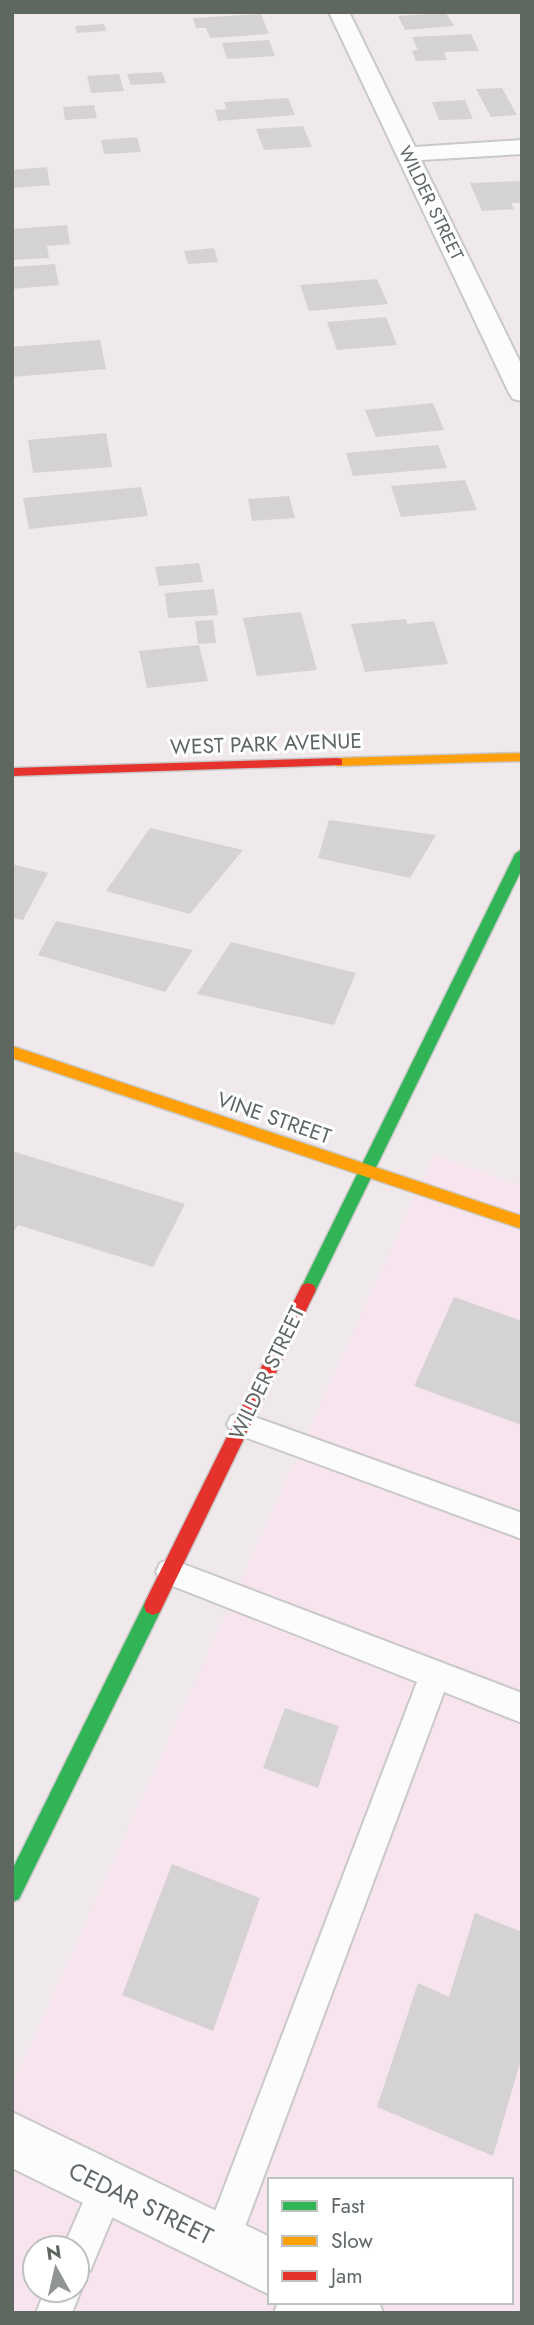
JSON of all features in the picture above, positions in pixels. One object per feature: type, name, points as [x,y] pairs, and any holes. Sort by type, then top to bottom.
[{"type":"street","name":"WILDER STREET","points":[[339,12],[522,393]]},
{"type":"street","points":[[407,154],[522,147]]},
{"type":"street","name":"WEST PARK AVENUE","points":[[12,772],[522,757]]},
{"type":"street","name":"WILDER STREET","points":[[12,1892],[522,855]]},
{"type":"street","name":"VINE STREET","points":[[12,1052],[522,1223]]},
{"type":"street","name":"CEDAR STREET","points":[[12,2139],[268,2266]]},
{"type":"street","points":[[339,2304],[355,2313]]},
{"type":"lane","points":[[241,1424],[522,1526]]},
{"type":"lane","points":[[170,1572],[522,1708]]},
{"type":"lane","points":[[220,2243],[435,1675]]},
{"type":"lane","points":[[87,2234],[107,2187]]},
{"type":"shaded area","points":[[434,1155],[522,1186],[522,2313],[12,2313],[12,2086]]},
{"type":"building","points":[[446,13],[454,26],[405,30],[398,16]]},
{"type":"building","points":[[261,14],[269,34],[210,38],[206,28],[196,28],[193,18]]},
{"type":"building","points":[[104,24],[106,31],[77,33],[75,26]]},
{"type":"building","points":[[471,34],[479,51],[444,52],[447,60],[416,61],[412,51],[418,50],[412,37]]},
{"type":"building","points":[[269,40],[275,56],[227,59],[222,43]]},
{"type":"building","points":[[162,72],[166,83],[131,85],[127,74]]},
{"type":"building","points":[[119,74],[124,91],[91,93],[87,76]]},
{"type":"building","points":[[502,88],[517,115],[491,117],[476,89]]},
{"type":"building","points":[[288,98],[295,115],[218,121],[215,110],[227,109],[224,102]]},
{"type":"building","points":[[465,100],[473,119],[439,120],[432,102]]},
{"type":"building","points":[[94,105],[97,118],[65,120],[63,107]]},
{"type":"building","points":[[303,126],[312,147],[264,150],[256,129]]},
{"type":"building","points":[[137,137],[141,152],[104,154],[101,140]]},
{"type":"building","points":[[47,167],[50,185],[12,188],[12,170]]},
{"type":"building","points":[[522,181],[522,203],[511,203],[514,209],[482,211],[470,183]]},
{"type":"building","points":[[67,225],[70,244],[47,246],[49,258],[12,260],[12,229]]},
{"type":"building","points":[[214,248],[218,262],[188,264],[184,251]]},
{"type":"building","points":[[55,264],[59,285],[12,289],[12,267]]},
{"type":"building","points":[[377,279],[388,304],[309,311],[300,285]]},
{"type":"building","points":[[386,317],[397,345],[337,350],[327,322]]},
{"type":"building","points":[[100,340],[106,369],[12,377],[12,347]]},
{"type":"building","points":[[433,403],[444,430],[376,437],[365,410]]},
{"type":"building","points":[[106,433],[112,467],[33,473],[28,440]]},
{"type":"building","points":[[438,445],[447,468],[353,476],[346,453]]},
{"type":"building","points":[[465,480],[477,510],[401,517],[391,486]]},
{"type":"building","points":[[141,487],[148,516],[29,529],[23,498]]},
{"type":"building","points":[[289,496],[295,518],[252,521],[248,499]]},
{"type":"building","points":[[199,563],[203,582],[159,586],[155,567]]},
{"type":"building","points":[[214,589],[218,615],[168,618],[165,593]]},
{"type":"building","points":[[301,612],[317,670],[257,676],[243,618]]},
{"type":"building","points":[[406,619],[407,624],[434,621],[448,664],[365,672],[351,624]]},
{"type":"building","points":[[213,620],[216,643],[198,644],[195,621]]},
{"type":"building","points":[[199,645],[208,681],[147,688],[139,651]]},
{"type":"building","points":[[329,820],[436,835],[410,878],[318,858]]},
{"type":"building","points":[[150,828],[243,850],[190,914],[106,891]]},
{"type":"building","points":[[12,864],[48,873],[23,920],[12,918]]},
{"type":"building","points":[[56,921],[193,950],[165,992],[38,955]]},
{"type":"building","points":[[231,942],[356,973],[334,1025],[197,994]]},
{"type":"building","points":[[12,1151],[185,1204],[153,1267],[18,1225],[12,1235]]},
{"type":"building","points":[[454,1297],[522,1321],[522,1425],[414,1386]]},
{"type":"building","points":[[285,1708],[339,1726],[318,1788],[263,1768]]},
{"type":"building","points":[[172,1864],[260,1898],[213,2031],[122,1995]]},
{"type":"building","points":[[475,1913],[522,1932],[522,2056],[493,2156],[377,2107],[418,1983],[449,1997]]},
{"type":"traffic: fast","points":[[308,1290],[522,854]]},
{"type":"traffic: fast","points":[[12,1892],[153,1606]]},
{"type":"traffic: slow","points":[[337,762],[522,757]]},
{"type":"traffic: slow","points":[[12,1052],[522,1223]]},
{"type":"traffic: jam","points":[[12,772],[337,762]]},
{"type":"traffic: jam","points":[[153,1606],[308,1290]]}]
